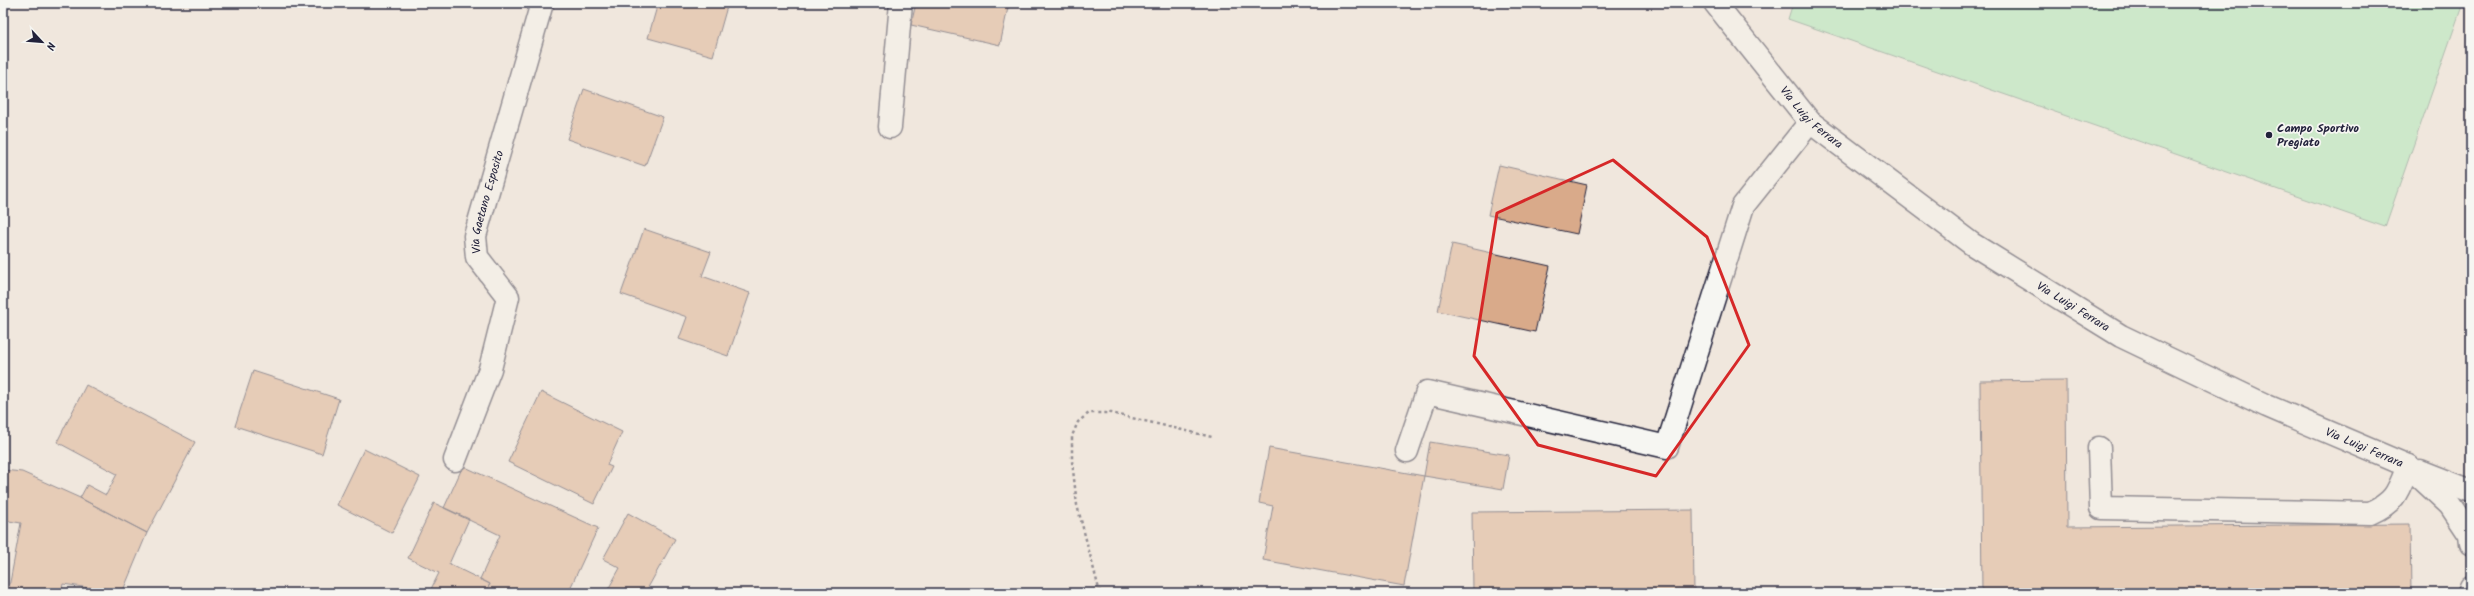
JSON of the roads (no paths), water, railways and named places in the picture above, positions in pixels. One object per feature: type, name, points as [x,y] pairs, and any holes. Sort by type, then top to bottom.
[{"type":"street","name":"Via Gaetano Esposito","points":[[455,460],[490,370],[508,297],[477,257],[474,236],[542,3]]},
{"type":"street","points":[[890,127],[901,3]]},
{"type":"street","name":"Via Luigi Ferrara","points":[[1715,3],[1810,122],[1972,244],[2120,336],[2268,406],[2408,466],[2450,505],[2470,535],[2471,544]]},
{"type":"street","points":[[1407,451],[1427,392],[1667,447],[1743,206],[1810,122]]},
{"type":"street","points":[[2099,448],[2101,508],[2370,513],[2387,506],[2398,490],[2408,466],[2471,491]]},
{"type":"street","points":[[2469,593],[2471,587]]},
{"type":"place","name":"Campo Sportivo Pregiato","points":[[2269,135]]}]
